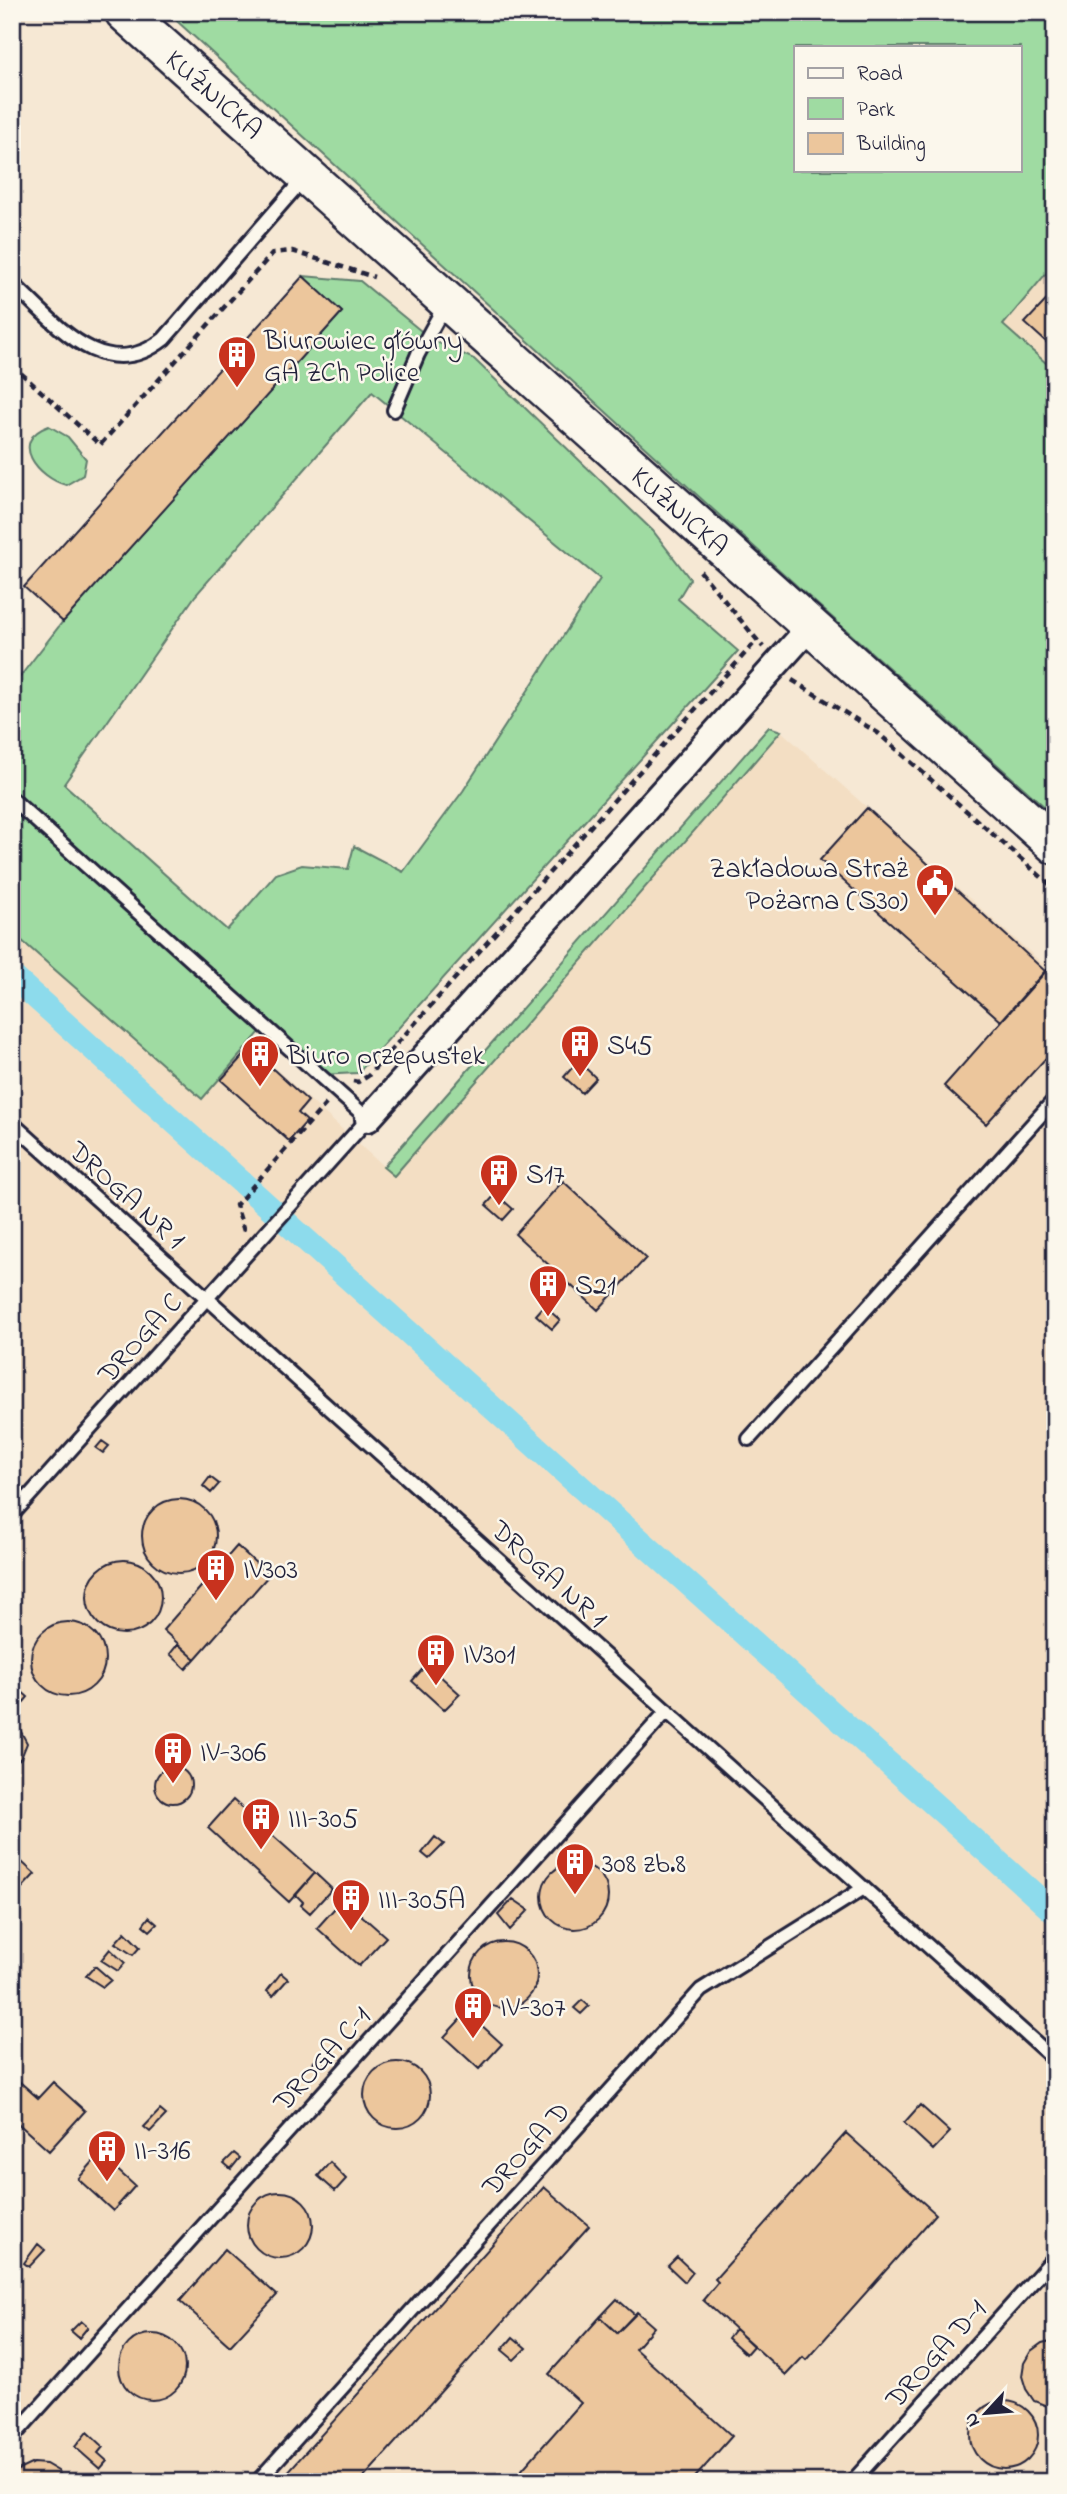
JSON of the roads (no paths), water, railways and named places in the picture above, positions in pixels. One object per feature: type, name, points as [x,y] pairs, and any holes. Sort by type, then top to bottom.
[{"type":"street","name":"KUŹNICKA","points":[[124,12],[809,628],[1055,845]]},
{"type":"street","points":[[368,1119],[809,628]]},
{"type":"lane","points":[[12,283],[79,344],[112,355],[138,354],[164,339],[306,177]]},
{"type":"lane","points":[[394,410],[418,354],[447,302]]},
{"type":"lane","points":[[12,799],[368,1119]]},
{"type":"lane","points":[[749,1439],[1055,1099]]},
{"type":"lane","name":"DROGA C","points":[[12,1515],[368,1119]]},
{"type":"lane","name":"DROGA NR 1","points":[[12,1123],[1055,2060]]},
{"type":"lane","name":"DROGA C-1","points":[[12,2438],[667,1711]]},
{"type":"lane","name":"DROGA D","points":[[257,2482],[701,1990],[864,1888]]},
{"type":"lane","name":"DROGA D-1","points":[[852,2482],[1055,2257]]},
{"type":"waterway","points":[[12,976],[1055,1913]]},
{"type":"place","name":"Biurowiec główny GA ZCh Police","points":[[237,389]]},
{"type":"place","name":"Zakładowa Straż Pożarna (S30)","points":[[935,917]]},
{"type":"place","name":"S45","points":[[580,1078]]},
{"type":"place","name":"Biuro przepustek","points":[[260,1088]]},
{"type":"place","name":"S17","points":[[499,1207]]},
{"type":"place","name":"S21","points":[[548,1318]]},
{"type":"place","name":"IV303","points":[[216,1602]]},
{"type":"place","name":"IV301","points":[[436,1687]]},
{"type":"place","name":"IV-306","points":[[173,1785]]},
{"type":"place","name":"III-305","points":[[261,1851]]},
{"type":"place","name":"308 zb.8","points":[[575,1896]]},
{"type":"place","name":"III-305A","points":[[351,1932]]},
{"type":"place","name":"IV-307","points":[[473,2040]]},
{"type":"place","name":"II-316","points":[[107,2183]]}]
